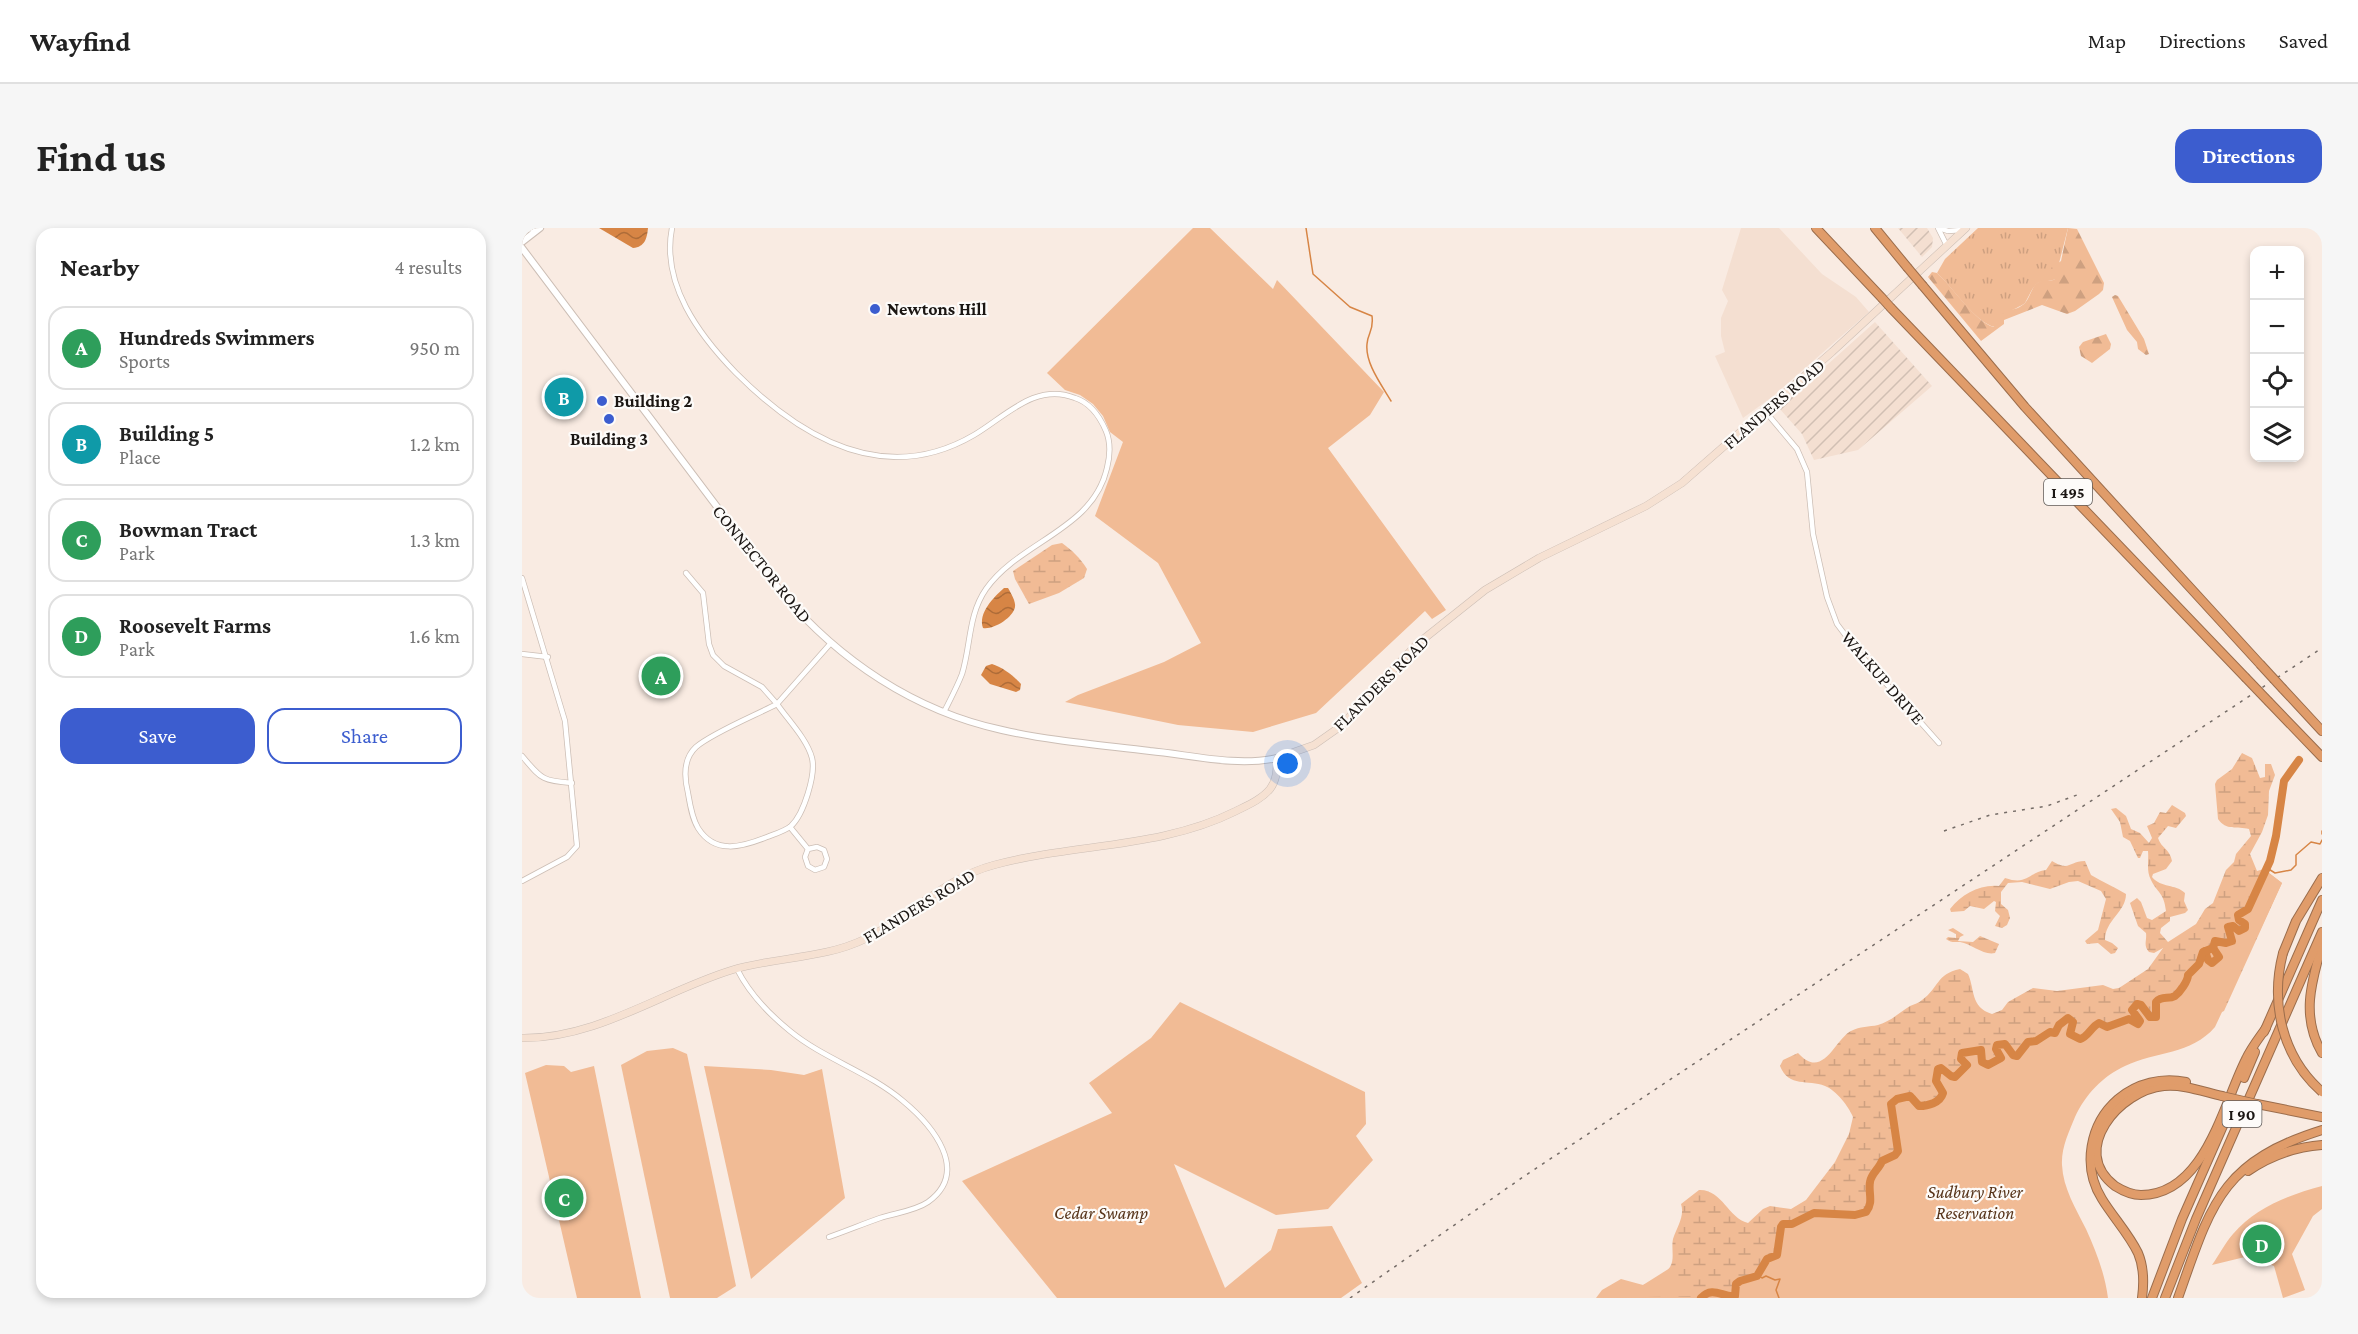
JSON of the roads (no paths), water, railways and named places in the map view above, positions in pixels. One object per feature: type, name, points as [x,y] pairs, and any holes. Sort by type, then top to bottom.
[{"type":"highway","name":"I 495","points":[[1815,228],[2321,756]]},
{"type":"highway","name":"I 495","points":[[1875,228],[2025,407],[2322,730]]},
{"type":"highway","points":[[2322,878],[2296,921],[2283,953],[2278,993],[2282,1029],[2297,1062],[2322,1092]]},
{"type":"highway","name":"I 90","points":[[2152,1298],[2186,1211],[2322,900]]},
{"type":"highway","name":"I 90","points":[[2166,1298],[2196,1219],[2322,932]]},
{"type":"highway","points":[[2322,945],[2312,981],[2308,1007],[2312,1030],[2322,1053]]},
{"type":"highway","points":[[2266,1028],[2247,1057],[2203,1155],[2186,1176],[2167,1189],[2143,1195],[2124,1191],[2107,1177],[2098,1157],[2100,1137],[2110,1116],[2127,1100],[2148,1089],[2170,1086],[2223,1094],[2258,1102],[2322,1117]]},
{"type":"highway","points":[[2142,1298],[2143,1276],[2139,1256],[2102,1199],[2093,1177],[2091,1153],[2096,1129],[2115,1102],[2135,1088],[2150,1082],[2183,1081],[2223,1094]]},
{"type":"highway","points":[[2258,1102],[2295,1109],[2322,1110]]},
{"type":"highway","points":[[2178,1298],[2217,1201],[2245,1168],[2260,1156],[2284,1143],[2322,1130]]},
{"type":"highway","points":[[2200,1239],[2223,1197],[2245,1174],[2281,1154],[2303,1147],[2322,1145]]},
{"type":"main road","name":"FLANDERS ROAD","points":[[522,1038],[558,1035],[587,1028],[698,982],[737,969],[853,945],[888,926],[954,880],[991,865],[1160,838],[1204,826],[1248,805],[1268,792],[1274,782],[1277,758],[1314,745],[1341,726],[1416,645],[1485,590],[1533,561],[1668,493],[1699,469],[1966,229]]},
{"type":"street","points":[[522,230],[532,228]]},
{"type":"street","points":[[522,242],[540,228]]},
{"type":"street","points":[[672,228],[669,248],[676,282],[690,315],[704,336],[728,365],[761,398],[797,424],[830,441],[875,456],[899,458],[925,455],[949,447],[975,434],[1035,396],[1053,393],[1080,399],[1094,410],[1099,418],[1108,436],[1110,455],[1100,489],[1094,500],[1076,518],[1005,568],[987,588],[971,621],[962,673],[944,712]]},
{"type":"street","points":[[1939,228],[1954,232],[1966,229]]},
{"type":"street","points":[[1939,228],[1947,246]]},
{"type":"street","name":"CONNECTOR ROAD","points":[[522,248],[801,616],[830,644],[878,679],[944,712],[986,726],[1045,738],[1245,762],[1277,758]]},
{"type":"street","name":"WALKUP DRIVE","points":[[1765,411],[1797,448],[1807,472],[1813,534],[1827,598],[1837,624],[1858,652],[1939,743]]},
{"type":"street","points":[[686,573],[703,593],[709,644],[713,655],[724,666],[762,687],[777,704],[807,747],[813,764],[813,773],[802,811],[790,826],[743,846],[722,847],[712,842],[699,830],[692,811],[685,778],[686,764],[690,754],[702,742],[777,704],[830,644]]},
{"type":"street","points":[[522,578],[548,657],[565,721],[577,846],[567,857],[523,878]]},
{"type":"street","points":[[522,654],[548,657]]},
{"type":"street","points":[[522,756],[543,778],[554,782],[572,783]]},
{"type":"street","points":[[790,826],[808,849]]},
{"type":"street","points":[[817,847],[824,850],[827,858],[824,867],[815,870],[807,866],[805,857],[808,849],[817,847]]},
{"type":"street","points":[[737,969],[748,989],[790,1031],[825,1055],[903,1101],[936,1137],[946,1156],[948,1171],[946,1181],[927,1203],[829,1237]]},
{"type":"water","points":[[599,228],[648,228],[643,244],[633,248]]},
{"type":"water","points":[[1004,588],[1008,588],[1015,605],[1011,615],[992,627],[983,628],[985,611]]},
{"type":"water","points":[[992,664],[1015,678],[1021,684],[1020,690],[1016,692],[990,684],[981,675],[986,666]]},
{"type":"waterway","points":[[1306,228],[1313,274],[1350,307],[1372,316],[1367,344],[1368,359],[1391,401]]},
{"type":"waterway","points":[[1701,1298],[1710,1292],[1735,1296],[1736,1284],[1757,1276],[1767,1259],[1777,1255],[1783,1224],[1792,1224],[1814,1213],[1855,1215],[1866,1212],[1870,1205],[1872,1176],[1882,1161],[1895,1155],[1898,1151],[1891,1104],[1897,1099],[1910,1096],[1919,1106],[1936,1102],[1943,1093],[1936,1081],[1938,1069],[1941,1068],[1955,1077],[1967,1065],[1961,1059],[1962,1053],[1981,1050],[1982,1062],[1988,1065],[2001,1058],[1996,1049],[1997,1045],[2005,1044],[2013,1055],[2017,1056],[2028,1042],[2036,1041],[2050,1032],[2055,1033],[2059,1025],[2068,1018],[2073,1022],[2070,1034],[2080,1039],[2099,1023],[2107,1027],[2129,1019],[2138,1024],[2140,1021],[2132,1010],[2137,1004],[2141,1005],[2150,1017],[2156,1017],[2156,1002],[2177,994],[2188,975],[2199,964],[2203,952],[2213,948],[2215,941],[2226,943],[2232,941],[2228,927],[2233,926],[2239,931],[2245,928],[2245,924],[2239,920],[2238,915],[2248,909],[2270,861],[2284,781],[2299,760]]},
{"type":"waterway","points":[[2267,868],[2275,873],[2291,870],[2296,865],[2296,855],[2311,842],[2320,844],[2322,840]]},
{"type":"waterway","points":[[2205,951],[2208,960],[2212,963],[2219,957],[2213,948]]},
{"type":"waterway","points":[[1758,1275],[1762,1278],[1766,1276],[1775,1280],[1780,1279],[1776,1290],[1779,1298]]},
{"type":"railway","points":[[1350,1298],[1523,1177],[2322,648]]},
{"type":"railway","points":[[1944,831],[1990,815],[2047,806],[2077,795]]},
{"type":"place","name":"Newtons Hill","points":[[875,309]]},
{"type":"place","name":"Building 5","points":[[564,397]]},
{"type":"place","name":"Building 2","points":[[602,401]]},
{"type":"place","name":"Building 3","points":[[609,419]]},
{"type":"place","name":"Hundreds Swimmers","points":[[661,676]]},
{"type":"place","name":"Bowman Tract","points":[[564,1198]]},
{"type":"place","name":"Roosevelt Farms","points":[[2262,1244]]},
{"type":"park label","name":"Sudbury River Reservation","points":[[1975,1202]]},
{"type":"park label","name":"Cedar Swamp","points":[[1101,1213]]}]
